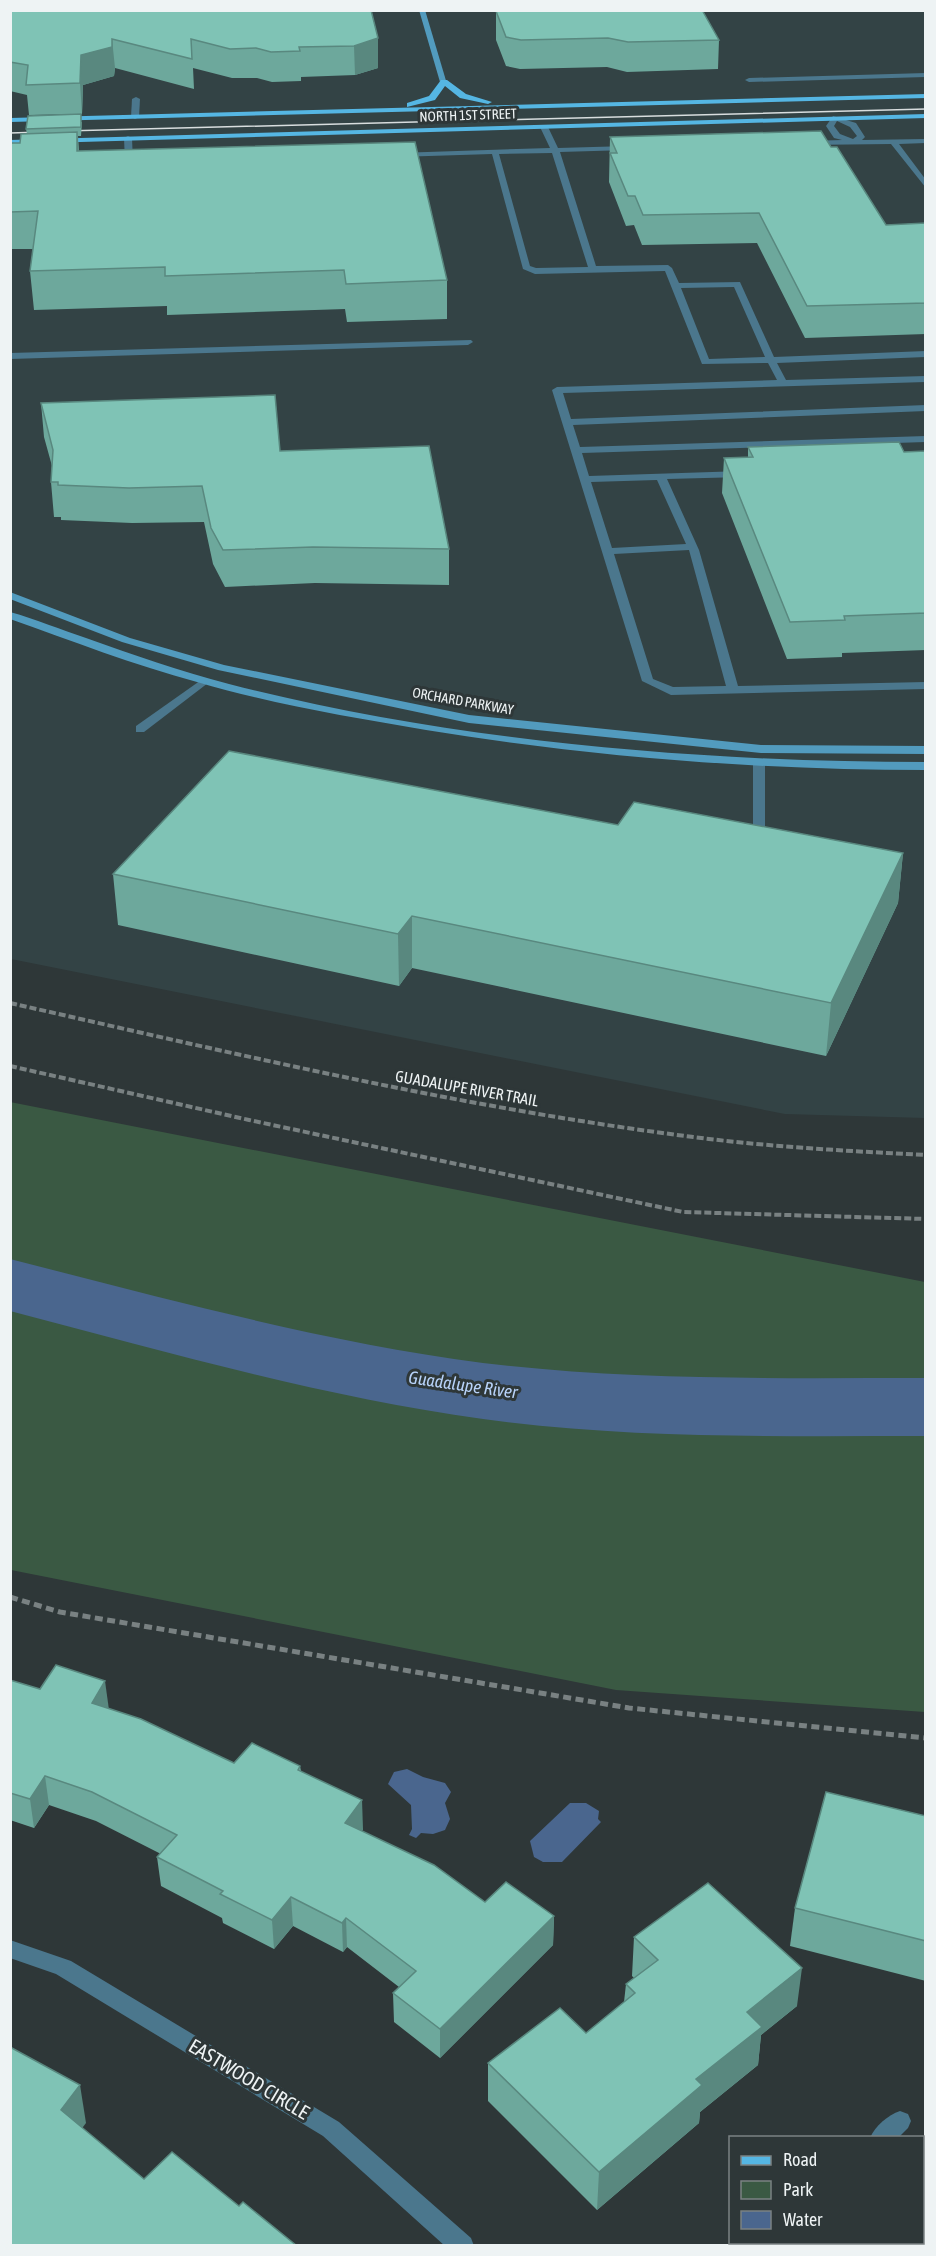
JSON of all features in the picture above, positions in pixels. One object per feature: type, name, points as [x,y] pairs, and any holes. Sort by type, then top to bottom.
[{"type":"main road","points":[[422,10],[444,82],[451,90],[477,100],[542,106]]},
{"type":"main road","points":[[370,111],[422,102],[432,98],[444,82]]},
{"type":"main road","name":"NORTH 1ST STREET","points":[[10,120],[926,96]]},
{"type":"main road","name":"NORTH 1ST STREET","points":[[10,142],[926,116]]},
{"type":"main road","name":"ORCHARD PARKWAY","points":[[10,595],[126,640],[222,668],[468,719],[761,749],[926,750]]},
{"type":"main road","points":[[10,604],[26,603]]},
{"type":"main road","name":"ORCHARD PARKWAY","points":[[10,615],[113,652],[204,681],[333,711],[475,735],[615,753],[759,763],[926,766]]},
{"type":"main road","points":[[204,681],[222,668]]},
{"type":"main road","points":[[759,763],[761,749]]},
{"type":"street","points":[[748,80],[926,75]]},
{"type":"street","points":[[135,117],[136,99]]},
{"type":"street","points":[[836,118],[853,125],[861,136],[854,142],[837,136],[830,126],[836,118]]},
{"type":"street","points":[[544,127],[555,150],[593,269]]},
{"type":"street","points":[[128,138],[129,162]]},
{"type":"street","points":[[794,144],[926,141]]},
{"type":"street","points":[[894,142],[926,186]]},
{"type":"street","points":[[389,155],[638,148]]},
{"type":"street","points":[[495,152],[526,267],[535,271],[668,268],[705,362],[926,354]]},
{"type":"street","points":[[117,162],[141,162]]},
{"type":"street","points":[[676,286],[737,284],[783,383]]},
{"type":"street","points":[[10,356],[468,342]]},
{"type":"street","points":[[926,379],[557,390],[648,681],[671,691],[926,685]]},
{"type":"street","points":[[568,422],[926,408]]},
{"type":"street","points":[[577,450],[926,439]]},
{"type":"street","points":[[586,479],[753,474]]},
{"type":"street","points":[[661,477],[692,547],[733,690]]},
{"type":"street","points":[[609,551],[692,547]]},
{"type":"street","points":[[140,729],[204,681]]},
{"type":"street","points":[[759,763],[759,826]]},
{"type":"street","name":"EASTWOOD CIRCLE","points":[[10,1949],[63,1967],[331,2128],[463,2246]]},
{"type":"street","points":[[883,2136],[900,2121]]},
{"type":"path","name":"GUADALUPE RIVER TRAIL","points":[[10,1003],[430,1095],[581,1120],[746,1142],[926,1155]]},
{"type":"path","points":[[10,1066],[249,1120],[683,1212],[926,1219]]},
{"type":"path","points":[[10,1597],[60,1612],[629,1708],[926,1738]]},
{"type":"shaded area","points":[[10,11],[925,11],[925,1118],[785,1114],[11,959]]},
{"type":"green space","points":[[10,1102],[925,1282],[925,1712],[616,1690],[11,1570]]},
{"type":"water","points":[[407,1769],[423,1777],[445,1783],[451,1792],[445,1803],[450,1819],[445,1830],[433,1834],[421,1833],[416,1838],[409,1835],[412,1829],[411,1805],[388,1784],[394,1772]]},
{"type":"water","points":[[570,1803],[586,1803],[599,1811],[598,1819],[601,1822],[562,1862],[543,1862],[534,1857],[530,1841]]},
{"type":"building","points":[[10,10],[371,10],[378,38],[354,46],[299,47],[300,51],[271,52],[256,48],[230,49],[191,39],[192,59],[112,39],[112,47],[81,55],[80,83],[26,85],[28,65],[10,62]]},
{"type":"building","points":[[702,10],[719,40],[628,42],[608,38],[521,40],[506,37],[496,11]]},
{"type":"building","points":[[81,114],[81,127],[26,129],[28,116]]},
{"type":"building","points":[[821,131],[831,147],[837,147],[886,225],[926,223],[926,303],[807,306],[759,213],[643,215],[635,196],[628,196],[610,153],[617,153],[610,137]]},
{"type":"building","points":[[77,132],[77,151],[415,142],[447,280],[346,284],[344,270],[165,276],[165,267],[30,271],[38,211],[10,212],[10,143],[20,143],[21,134]]},
{"type":"building","points":[[275,395],[280,451],[429,446],[449,549],[313,547],[223,550],[211,528],[202,486],[129,488],[58,485],[58,482],[51,482],[53,450],[41,403]]},
{"type":"building","points":[[899,442],[904,452],[926,451],[926,613],[844,616],[845,620],[790,622],[724,458],[753,457],[748,447]]},
{"type":"building","points":[[229,751],[618,825],[634,802],[903,853],[831,1003],[412,916],[398,934],[113,874]]},
{"type":"building","points":[[56,1665],[105,1681],[92,1703],[141,1719],[234,1763],[252,1743],[300,1766],[298,1770],[362,1800],[345,1823],[434,1865],[485,1902],[506,1882],[554,1916],[440,2029],[393,1993],[416,1971],[346,1918],[342,1923],[291,1897],[272,1920],[220,1894],[223,1891],[157,1857],[177,1835],[92,1792],[45,1776],[30,1799],[10,1793],[10,1680],[40,1689]]},
{"type":"building","points":[[826,1792],[926,1816],[926,1941],[795,1908]]},
{"type":"building","points":[[708,1883],[802,1968],[747,2012],[762,2027],[696,2079],[702,2085],[599,2172],[488,2063],[560,2008],[586,2033],[635,1993],[626,1984],[658,1960],[634,1937]]},
{"type":"building","points":[[10,2047],[80,2085],[61,2110],[144,2179],[172,2152],[239,2206],[243,2202],[297,2246],[10,2246]]},
{"type":"waterway","name":"Guadalupe River","points":[[10,1285],[306,1361],[483,1391],[575,1400],[705,1407],[926,1407]]},
{"type":"tram line","points":[[64,131],[926,109]]},
{"type":"tram line","points":[[10,133],[43,132]]}]
